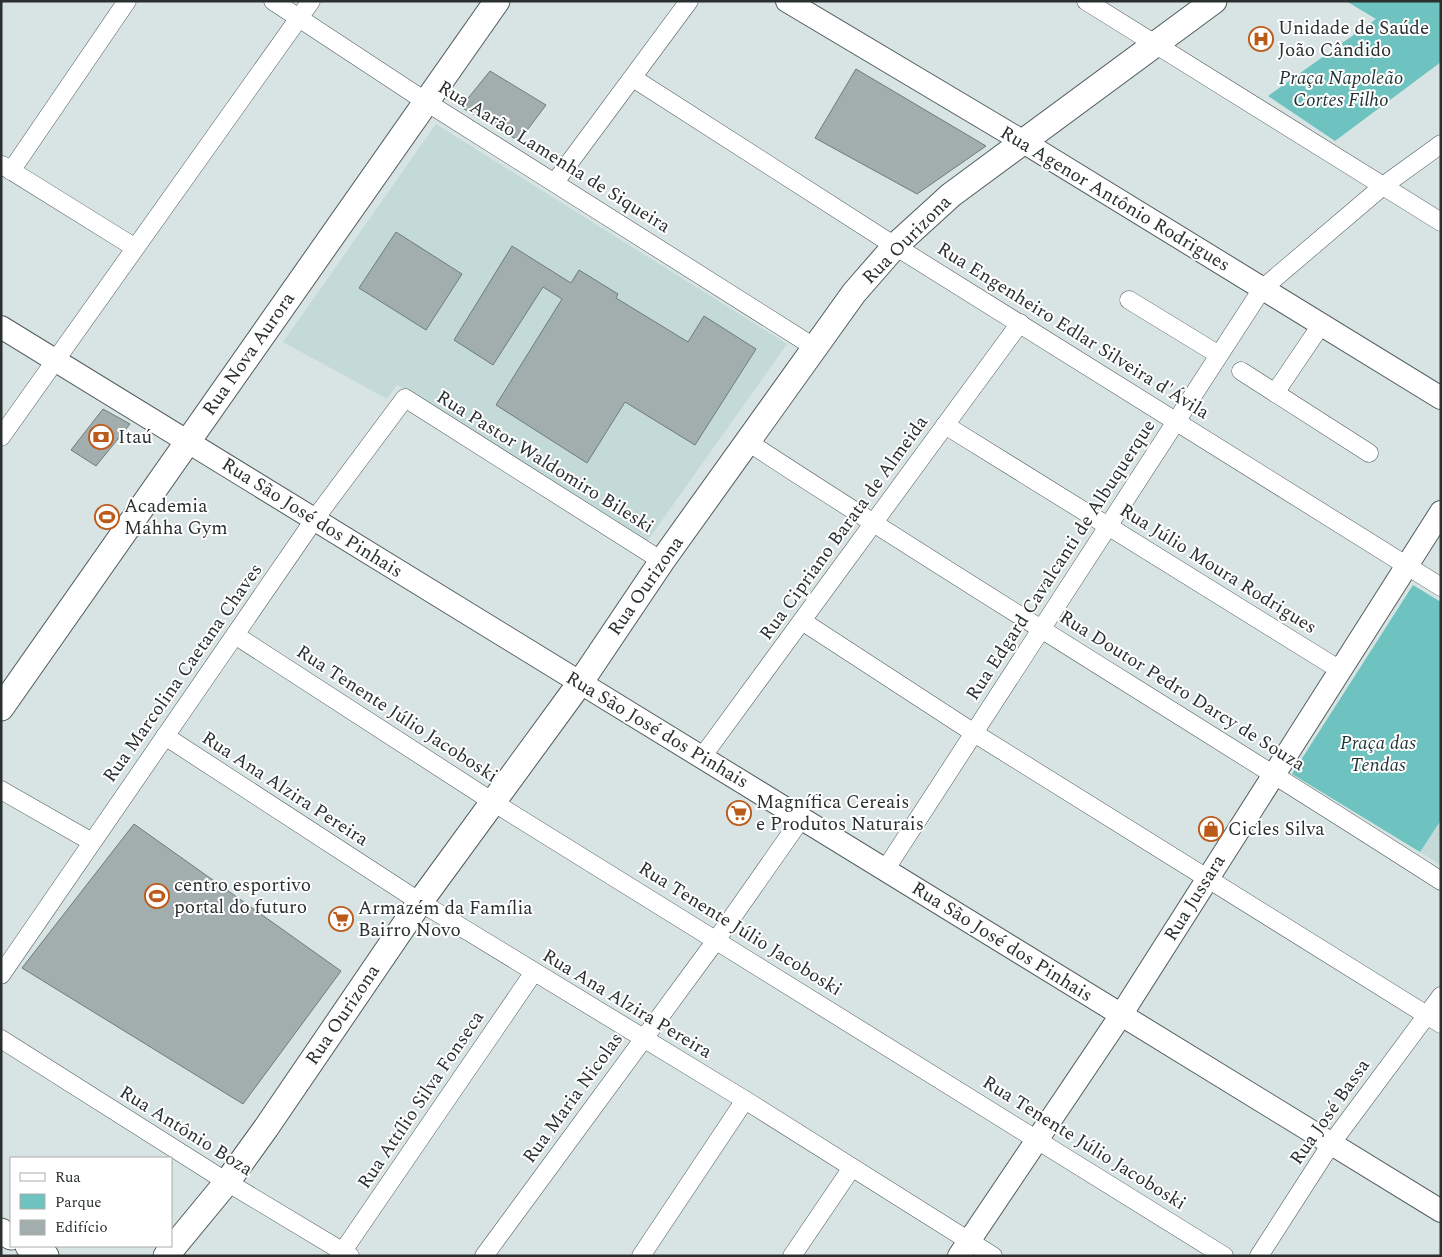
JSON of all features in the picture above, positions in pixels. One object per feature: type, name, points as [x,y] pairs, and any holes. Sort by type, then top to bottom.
[{"type":"main road","name":"Rua Nova Aurora","points":[[1,708],[428,103],[497,1]]},
{"type":"main road","name":"Rua Ourizona","points":[[166,1256],[227,1182],[420,902],[580,683],[662,561],[854,293],[895,246],[951,195],[1214,1]]},
{"type":"main road","points":[[30,1247],[46,1256]]},
{"type":"street","points":[[127,1],[6,168],[134,247]]},
{"type":"street","name":"Rua Aarão Lamenha de Siqueira","points":[[273,1],[428,103],[814,348]]},
{"type":"street","points":[[1,437],[134,247],[311,1]]},
{"type":"street","points":[[555,182],[689,1]]},
{"type":"street","points":[[1086,1],[1441,222]]},
{"type":"street","name":"Rua Agenor Antônio Rodrigues","points":[[802,4],[1441,398]]},
{"type":"street","name":"Rua Engenheiro Edlar Silveira d'Ávila","points":[[633,78],[895,246],[1441,587]]},
{"type":"street","name":"Rua Edgard Cavalcanti de Albuquerque","points":[[885,870],[1262,289],[1383,186],[1441,144]]},
{"type":"street","points":[[1129,300],[1219,355]]},
{"type":"street","name":"Rua Cipriano Barata de Almeida","points":[[702,758],[1020,323]]},
{"type":"street","points":[[1274,393],[1321,325]]},
{"type":"street","name":"Rua São José dos Pinhais","points":[[1,327],[1441,1212]]},
{"type":"street","points":[[1241,371],[1370,453]]},
{"type":"street","name":"Rua Marcolina Caetana Chaves","points":[[1,975],[314,520],[405,398]]},
{"type":"street","name":"Rua Pastor Waldomiro Bileski","points":[[405,398],[662,561]]},
{"type":"street","name":"Rua Júlio Moura Rodrigues","points":[[946,425],[1340,670]]},
{"type":"street","name":"Rua Doutor Pedro Darcy de Souza","points":[[748,442],[873,524],[1274,774],[1441,881]]},
{"type":"street","name":"Rua Jussara","points":[[964,1248],[1120,1015],[1441,512]]},
{"type":"street","points":[[802,621],[974,732],[1434,1019]]},
{"type":"street","name":"Rua Tenente Júlio Jacoboski","points":[[235,635],[493,802],[717,939],[1224,1256]]},
{"type":"street","name":"Rua Ana Alzira Pereira","points":[[165,736],[420,902],[745,1100],[851,1168],[964,1248],[993,1256]]},
{"type":"street","points":[[1,790],[92,842]]},
{"type":"street","name":"Rua Maria Nicolas","points":[[484,1256],[643,1037],[717,939],[801,819]]},
{"type":"street","name":"Rua Attílio Silva Fonseca","points":[[346,1254],[534,972]]},
{"type":"street","name":"Rua José Bassa","points":[[1259,1256],[1331,1144],[1434,1019],[1441,996]]},
{"type":"street","name":"Rua Antônio Boza","points":[[1,1039],[227,1182],[346,1254]]},
{"type":"street","points":[[640,1256],[745,1100]]},
{"type":"street","points":[[792,1256],[851,1168]]},
{"type":"shaded area","points":[[436,124],[787,344],[646,543],[397,385],[387,399],[283,342]]},
{"type":"shaded area","points":[[1441,820],[1441,865],[1420,852]]},
{"type":"green space","name":"Praça Napoleão Cortes Filho","points":[[1346,1],[1441,1],[1441,62],[1335,141],[1268,96],[1376,19]]},
{"type":"green space","name":"Praça das Tendas","points":[[1413,585],[1441,602],[1441,820],[1420,852],[1292,774]]},
{"type":"building","points":[[856,69],[986,146],[917,194],[815,138]]},
{"type":"building","points":[[490,71],[546,105],[519,141],[461,107]]},
{"type":"building","points":[[396,232],[462,274],[426,330],[359,288]]},
{"type":"building","points":[[512,246],[571,283],[579,270],[618,294],[616,298],[688,342],[704,316],[756,349],[695,445],[625,402],[587,463],[496,405],[562,299],[543,287],[493,365],[454,340]]},
{"type":"building","name":"Itaú","points":[[103,409],[130,424],[96,466],[71,450]]},
{"type":"building","name":"centro esportivo portal do futuro","points":[[134,824],[341,971],[243,1104],[22,968]]},
{"type":"place","name":"Unidade de Saúde João Cândido","points":[[1261,39]]},
{"type":"place","name":"Itaú","points":[[101,437]]},
{"type":"place","name":"Academia Mahha Gym","points":[[107,517]]},
{"type":"place","name":"Magnífica Cereais e Produtos Naturais","points":[[739,813]]},
{"type":"place","name":"Cicles Silva","points":[[1211,829]]},
{"type":"place","name":"centro esportivo portal do futuro","points":[[157,896]]},
{"type":"place","name":"Armazém da Família Bairro Novo","points":[[341,919]]}]
